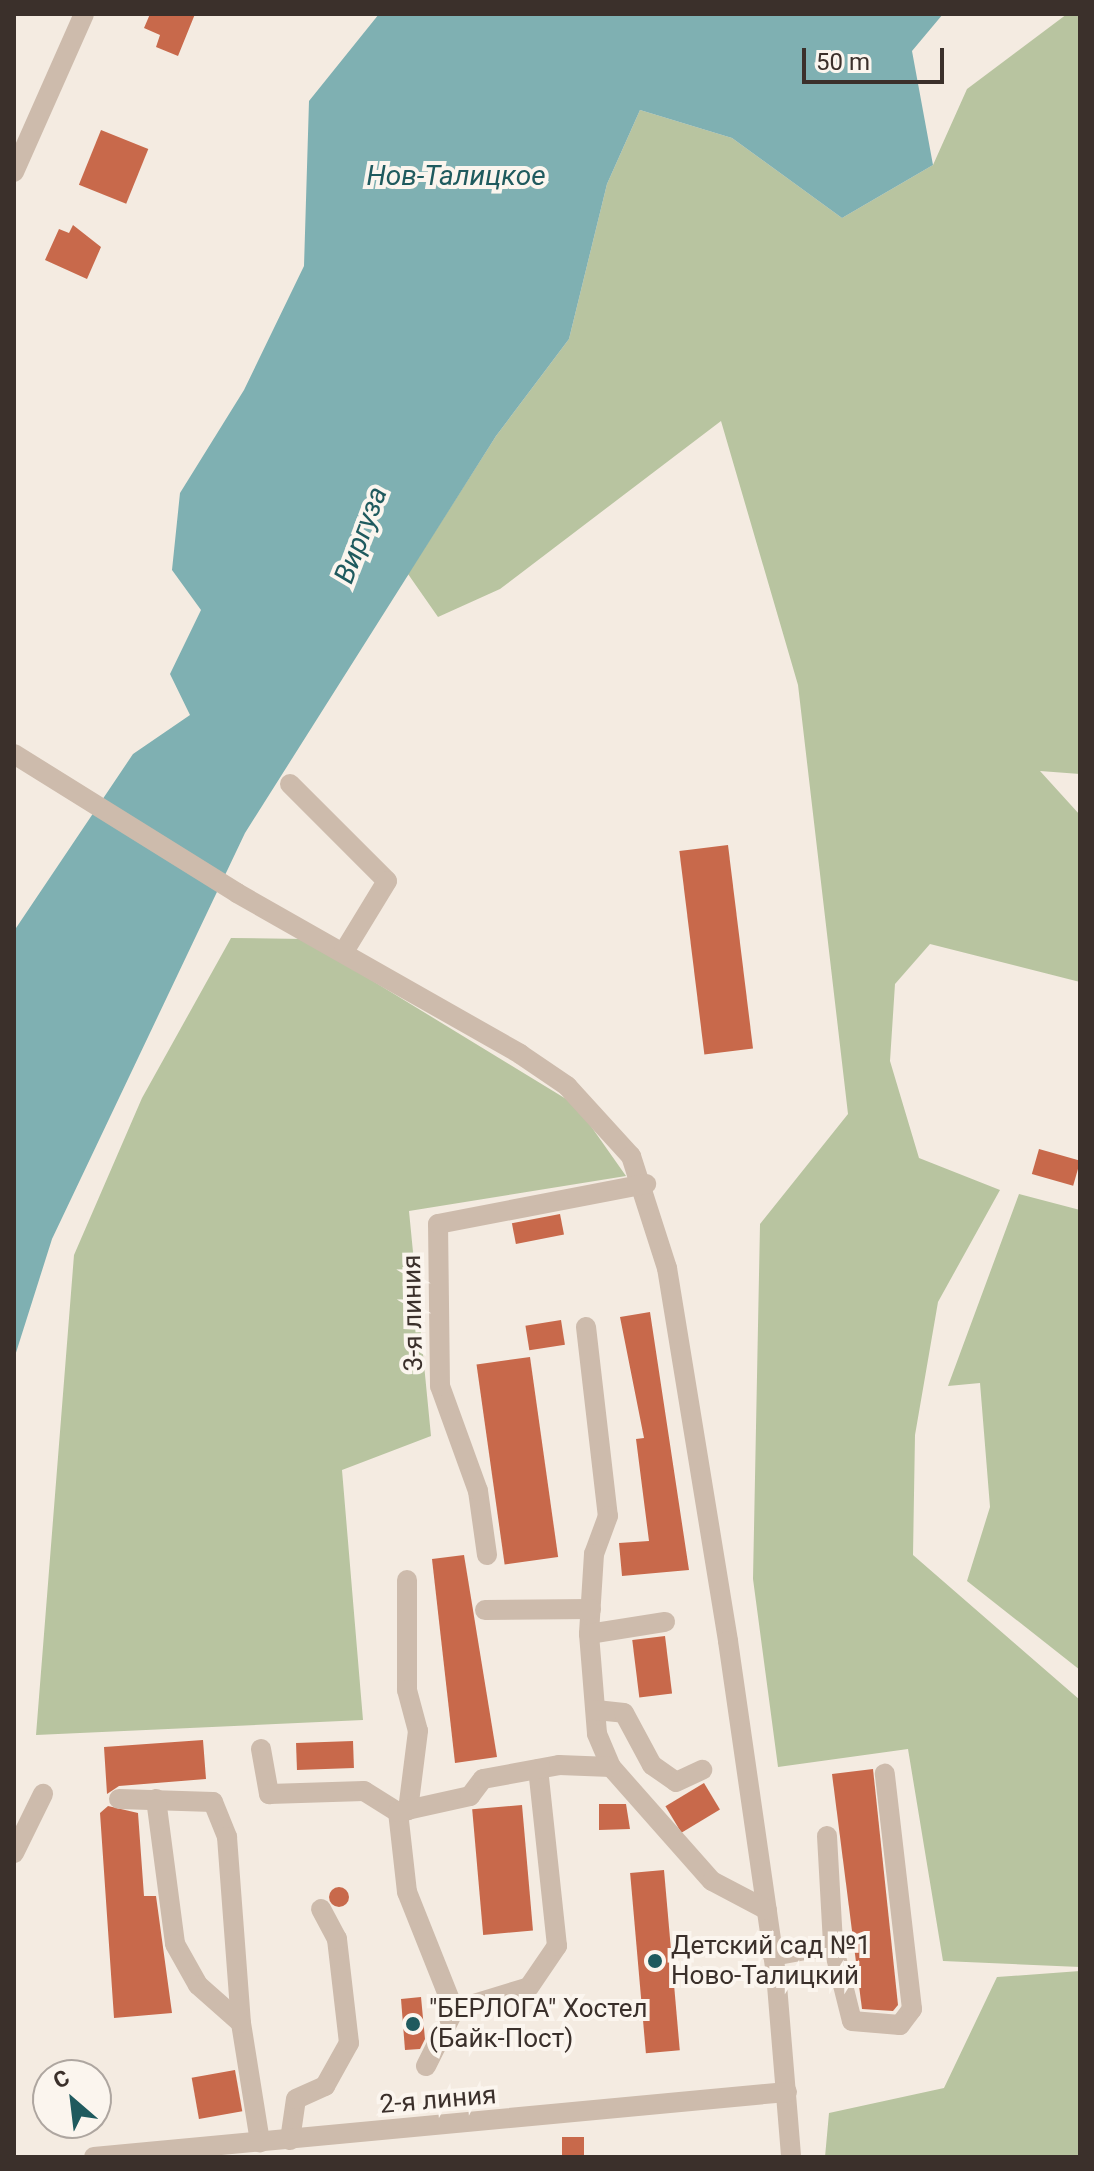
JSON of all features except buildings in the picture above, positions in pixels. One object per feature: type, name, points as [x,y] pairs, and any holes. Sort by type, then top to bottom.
[{"type":"street","points":[[14,172],[84,14]]},
{"type":"street","points":[[14,754],[237,893],[567,1086],[606,1124],[646,1184],[670,1283],[767,1910],[791,2157]]},
{"type":"street","points":[[290,784],[387,881],[343,953]]},
{"type":"street","name":"3-я линия","points":[[487,1555],[478,1491],[440,1386],[438,1224],[646,1184]]},
{"type":"street","points":[[586,1327],[608,1516],[594,1554],[589,1634],[596,1710],[611,1767],[712,1881],[767,1910]]},
{"type":"street","points":[[407,1580],[407,1690],[418,1731],[403,1811],[407,1892],[454,2010]]},
{"type":"street","points":[[485,1610],[591,1609]]},
{"type":"street","points":[[589,1634],[665,1622]]},
{"type":"street","points":[[596,1710],[624,1713],[652,1765],[676,1782],[702,1770]]},
{"type":"street","points":[[261,1749],[269,1794],[364,1791],[403,1811],[470,1796],[483,1779],[538,1769],[611,1767]]},
{"type":"street","points":[[426,2066],[454,2010],[529,1987],[557,1946],[538,1769]]},
{"type":"street","points":[[827,1836],[833,1945],[852,2021],[900,2025],[912,2009],[885,1774]]},
{"type":"street","points":[[14,1853],[43,1794]]},
{"type":"street","points":[[119,1799],[213,1802],[227,1837],[241,2023],[260,2142]]},
{"type":"street","points":[[156,1799],[175,1944],[198,1985],[241,2023]]},
{"type":"street","points":[[290,2140],[296,2099],[325,2086],[349,2043],[337,1939],[321,1909]]},
{"type":"street","points":[[773,1956],[833,1945]]},
{"type":"street","name":"2-я линия","points":[[94,2157],[787,2092]]},
{"type":"green space","points":[[1067,14],[1080,14],[1080,774],[1040,771],[1080,815],[1080,982],[930,944],[895,984],[890,1061],[919,1158],[1000,1190],[938,1302],[915,1435],[913,1555],[1080,1700],[1080,1967],[943,1961],[908,1749],[778,1767],[753,1579],[760,1224],[848,1114],[798,685],[721,421],[500,589],[438,617],[408,574],[496,436],[569,339],[607,184],[640,110],[732,138],[842,218],[933,165],[967,89]]},
{"type":"green space","points":[[231,938],[304,939],[576,1105],[626,1176],[409,1211],[431,1436],[342,1470],[363,1720],[36,1735],[74,1255],[142,1098]]},
{"type":"green space","points":[[1019,1194],[1080,1210],[1080,1670],[967,1581],[990,1507],[980,1383],[948,1386]]},
{"type":"green space","points":[[1080,1971],[1080,2157],[825,2157],[829,2113],[944,2088],[997,1977]]},
{"type":"water","name":"Нов-Талицкое","points":[[379,14],[943,14],[912,51],[933,165],[842,218],[732,138],[640,110],[607,184],[569,339],[496,436],[245,833],[52,1239],[14,1359],[14,931],[133,754],[190,715],[170,674],[201,610],[172,570],[180,493],[244,390],[304,266],[309,101]]},
{"type":"place","name":"Детский сад №1 Ново-Талицкий","points":[[655,1961]]},
{"type":"place","name":"\"БЕРЛОГА\" Хостел (Байк-Пост)","points":[[413,2024]]},
{"type":"water label","name":"Виргуза","points":[[361,535]]}]
